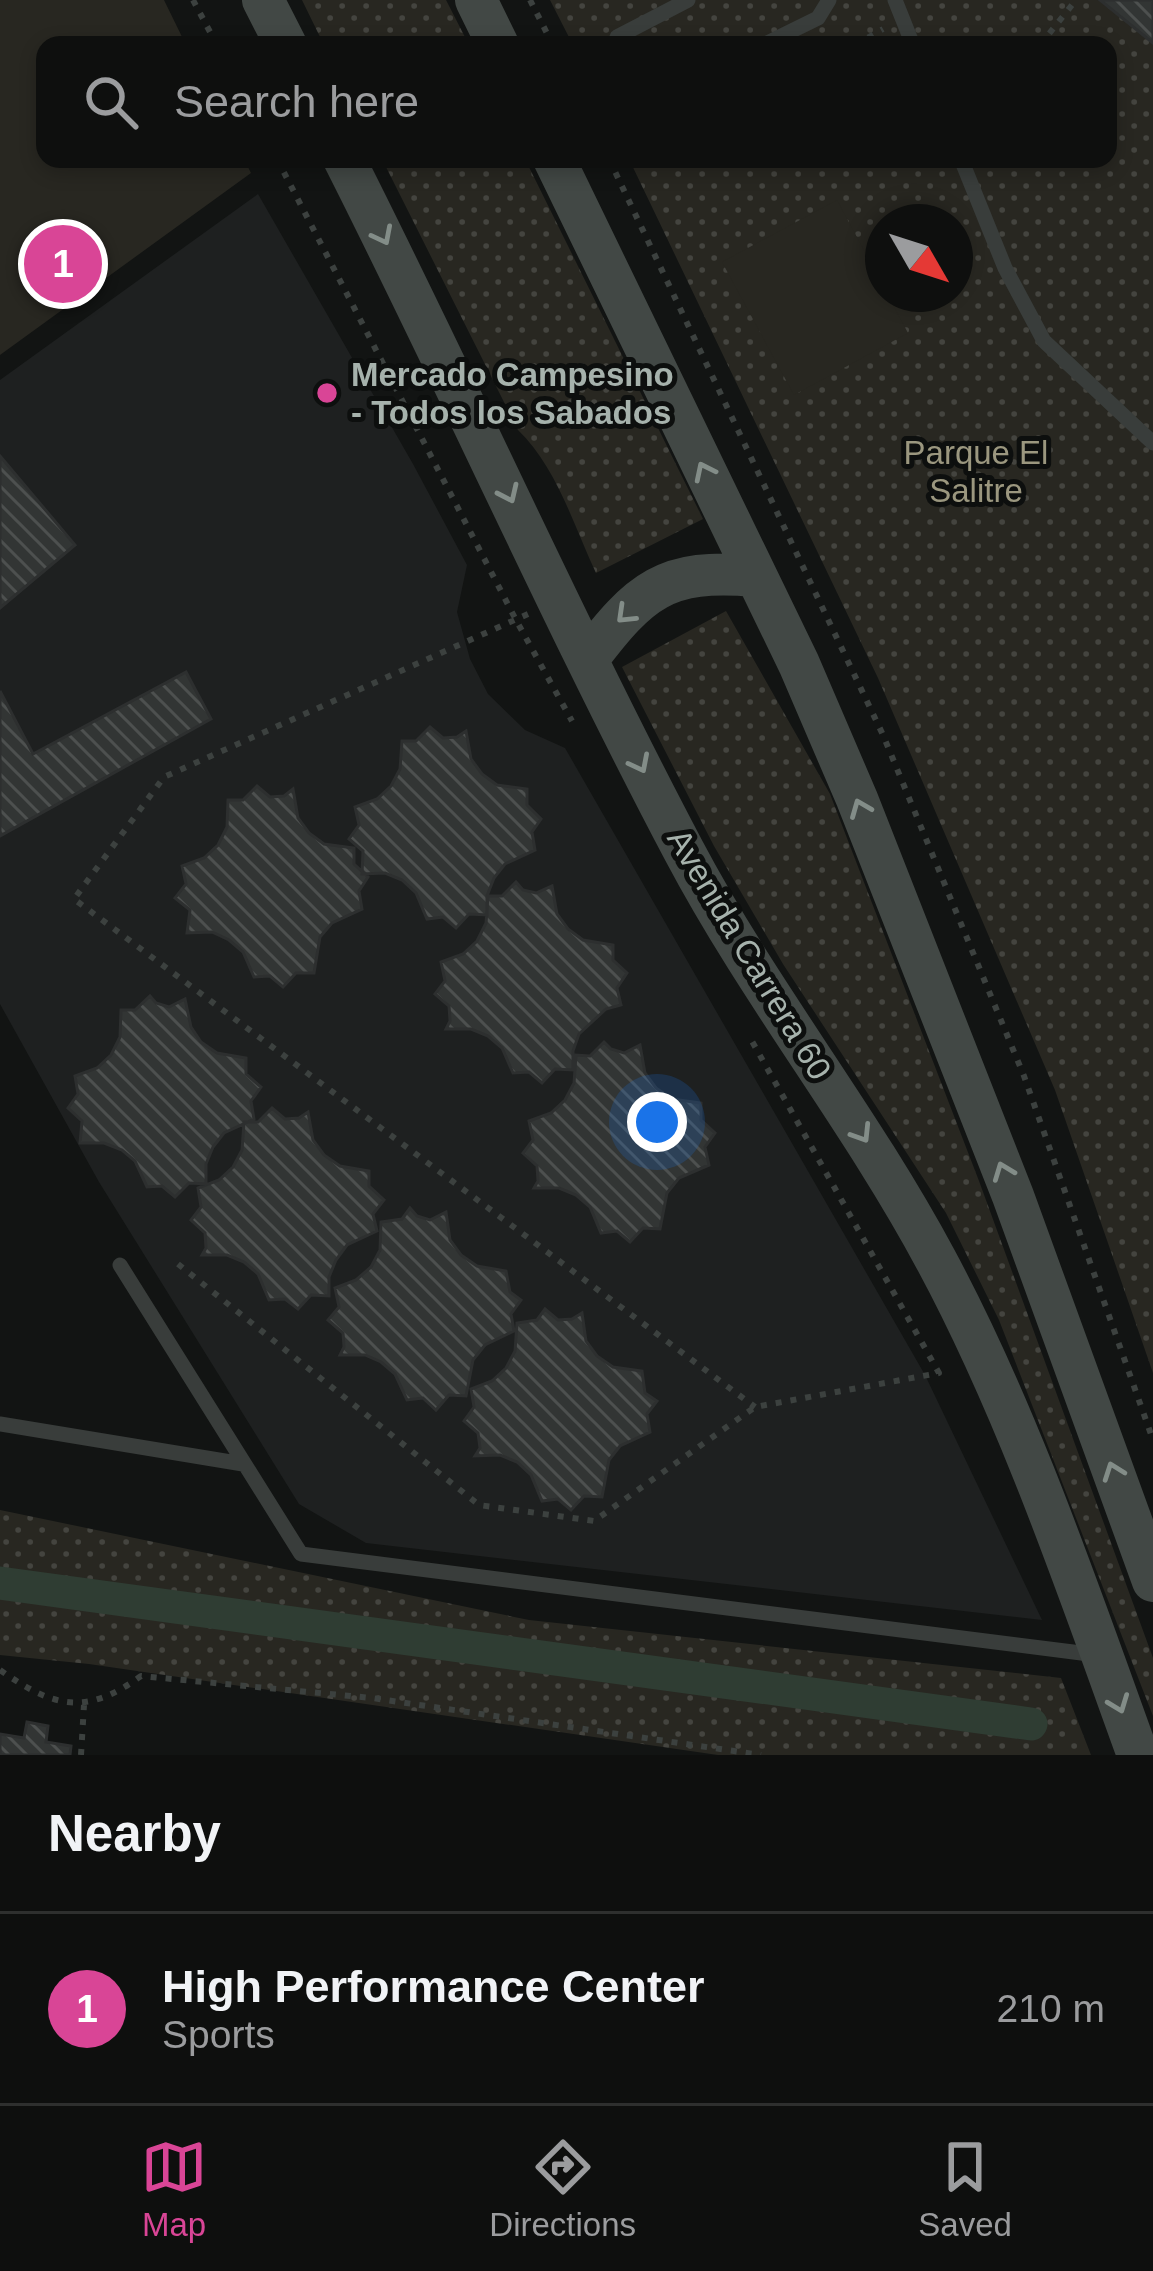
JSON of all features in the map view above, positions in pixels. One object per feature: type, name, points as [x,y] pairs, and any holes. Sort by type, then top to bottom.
[{"type":"main road","points":[[263,0],[281,36]]},
{"type":"main road","points":[[476,0],[494,36]]},
{"type":"main road","name":"Avenida Carrera 60","points":[[349,168],[587,660],[711,900],[801,1046],[855,1122],[944,1274],[1000,1394],[1138,1755]]},
{"type":"main road","points":[[558,168],[800,664],[1013,1196],[1153,1581]]},
{"type":"main road","points":[[587,660],[618,619],[658,586],[708,572],[755,576]]},
{"type":"lane","points":[[619,36],[688,0]]},
{"type":"lane","points":[[781,36],[818,18],[829,0]]},
{"type":"lane","points":[[895,0],[910,36]]},
{"type":"lane","points":[[965,168],[1005,268],[1044,341],[1153,443]]},
{"type":"lane","points":[[120,1265],[301,1554],[1101,1655]]},
{"type":"lane","points":[[0,1424],[243,1464]]},
{"type":"path","points":[[193,0],[212,36]]},
{"type":"path","points":[[530,0],[548,36]]},
{"type":"path","points":[[1047,36],[1076,0]]},
{"type":"path","points":[[870,36],[902,18]]},
{"type":"path","points":[[558,601],[164,777],[74,898],[755,1407]]},
{"type":"path","points":[[178,1264],[479,1505],[594,1521],[755,1407],[939,1373]]},
{"type":"path","points":[[0,1670],[28,1690],[84,1705],[117,1693],[141,1676],[372,1698],[761,1755]]},
{"type":"path","points":[[81,1755],[84,1705]]},
{"type":"shaded area","points":[[258,194],[467,565],[457,612],[470,659],[488,694],[525,730],[565,748],[925,1375],[1042,1620],[366,1543],[299,1504],[99,1182],[0,1004],[0,380]]},
{"type":"green space","points":[[0,0],[164,0],[182,36],[36,36],[36,168],[248,168],[251,173],[0,355]]},
{"type":"green space","points":[[302,0],[446,0],[464,36],[320,36]]},
{"type":"green space","name":"Parque El Salitre","points":[[550,0],[1153,0],[1153,1373],[1055,1090],[878,678],[633,168],[1117,168],[1117,36],[568,36]]},
{"type":"green space","points":[[387,168],[529,168],[703,519],[596,573],[554,479],[518,430]]},
{"type":"green space","points":[[837,200],[865,252],[865,312],[897,312],[908,333],[794,395],[722,262]]},
{"type":"green space","points":[[726,611],[830,794],[979,1181],[1153,1658],[1153,1716],[999,1320],[946,1213],[783,964],[714,846],[622,667]]},
{"type":"green space","points":[[0,1510],[529,1620],[1061,1678],[1091,1755],[718,1755],[0,1655]]},
{"type":"building","points":[[1100,0],[1153,0],[1153,43]]},
{"type":"building","points":[[0,456],[75,545],[0,608]]},
{"type":"building","points":[[186,672],[211,719],[0,836],[0,691],[33,754]]},
{"type":"building","points":[[430,727],[443,738],[466,731],[471,759],[482,774],[497,785],[527,789],[527,805],[541,819],[532,832],[535,850],[505,864],[494,878],[487,915],[469,914],[456,928],[443,917],[427,919],[416,893],[402,880],[385,873],[362,874],[363,851],[349,839],[359,825],[355,807],[377,799],[391,786],[400,769],[402,741],[416,741]]},
{"type":"building","points":[[257,786],[270,797],[284,796],[293,789],[298,818],[309,833],[324,844],[354,848],[354,864],[368,877],[359,891],[362,909],[332,923],[320,937],[314,973],[296,973],[283,987],[270,976],[254,977],[243,952],[229,940],[212,932],[187,933],[190,910],[175,898],[186,884],[182,866],[204,858],[218,845],[227,827],[228,800],[243,800]]},
{"type":"building","points":[[516,882],[523,890],[536,893],[552,886],[557,914],[568,929],[583,940],[613,945],[613,960],[627,973],[617,988],[621,1005],[606,1009],[579,1034],[573,1070],[555,1069],[542,1083],[529,1072],[513,1073],[502,1048],[488,1036],[471,1029],[446,1029],[449,1006],[435,994],[445,981],[441,962],[463,954],[477,941],[486,923],[488,896],[502,896]]},
{"type":"building","points":[[150,996],[169,1007],[185,999],[191,1027],[201,1042],[217,1053],[246,1058],[246,1074],[261,1087],[251,1101],[254,1119],[224,1133],[213,1147],[206,1164],[206,1184],[189,1183],[175,1197],[162,1186],[147,1187],[135,1161],[122,1150],[104,1143],[80,1143],[82,1121],[68,1108],[78,1094],[75,1076],[97,1068],[111,1055],[120,1037],[121,1010],[135,1010]]},
{"type":"building","points":[[604,1042],[624,1053],[640,1045],[645,1073],[656,1088],[672,1099],[701,1103],[701,1120],[715,1133],[705,1147],[709,1165],[679,1178],[667,1193],[660,1229],[643,1228],[630,1242],[617,1231],[601,1233],[590,1207],[576,1195],[559,1188],[534,1188],[537,1166],[523,1153],[533,1140],[529,1121],[551,1113],[565,1100],[574,1083],[576,1055],[590,1056]]},
{"type":"building","points":[[272,1108],[285,1119],[308,1112],[313,1140],[324,1155],[340,1166],[369,1171],[369,1186],[384,1200],[373,1214],[377,1231],[347,1245],[336,1260],[329,1277],[329,1296],[311,1295],[298,1309],[285,1299],[269,1300],[258,1274],[244,1262],[227,1255],[202,1255],[205,1233],[191,1220],[201,1207],[198,1188],[219,1180],[233,1167],[242,1150],[244,1122],[258,1122]]},
{"type":"building","points":[[410,1208],[430,1220],[446,1212],[450,1240],[461,1255],[477,1266],[506,1271],[510,1292],[521,1300],[511,1314],[514,1331],[485,1345],[473,1360],[466,1396],[449,1395],[436,1410],[423,1398],[407,1400],[395,1374],[381,1362],[365,1355],[340,1355],[343,1333],[328,1320],[339,1307],[335,1288],[356,1280],[371,1267],[380,1250],[381,1222],[402,1219]]},
{"type":"building","points":[[545,1309],[558,1320],[582,1313],[586,1341],[597,1356],[613,1367],[642,1371],[645,1393],[657,1401],[647,1414],[650,1432],[620,1446],[609,1460],[602,1497],[584,1496],[571,1510],[558,1499],[542,1501],[531,1475],[517,1462],[500,1455],[475,1456],[480,1448],[478,1433],[464,1421],[474,1407],[471,1389],[492,1381],[506,1368],[515,1351],[517,1323],[537,1320]]},
{"type":"building","points":[[27,1722],[48,1726],[46,1742],[71,1746],[70,1755],[0,1755],[0,1734],[24,1738]]},
{"type":"waterway","points":[[0,1583],[1031,1724]]},
{"type":"place","name":"High Performance Center","points":[[63,264]]},
{"type":"place","name":"Mercado Campesino - Todos los Sabados","points":[[327,393]]}]
